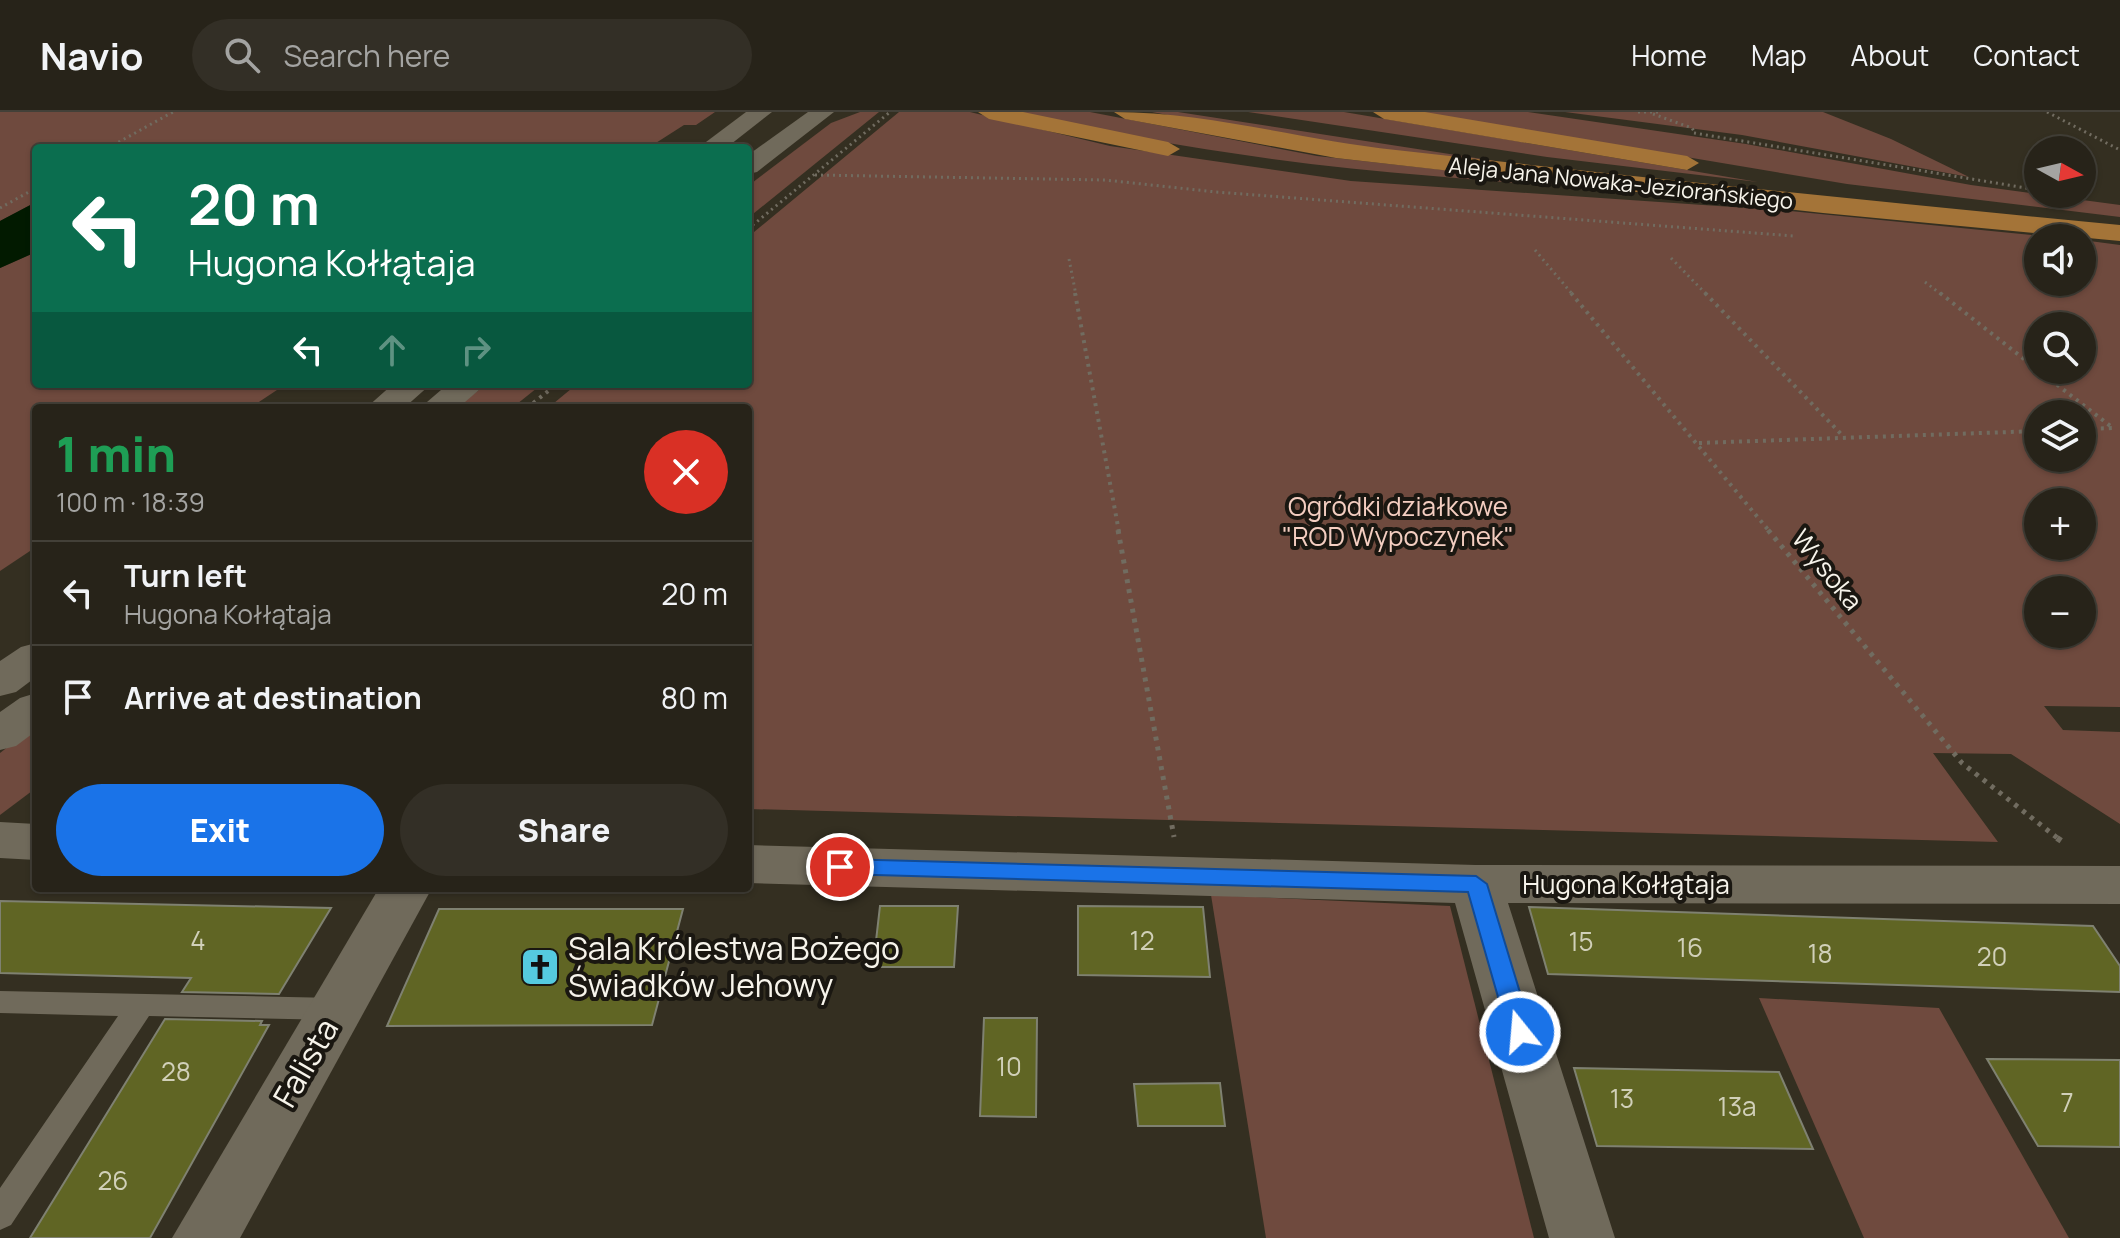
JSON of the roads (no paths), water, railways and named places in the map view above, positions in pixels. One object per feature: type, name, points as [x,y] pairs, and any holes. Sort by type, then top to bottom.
[{"type":"main road","points":[[989,112],[1196,153]]},
{"type":"main road","name":"Aleja Jana Nowaka-Jeziorańskiego","points":[[1125,112],[1336,151],[1823,205],[2120,231]]},
{"type":"main road","name":"Aleja Jana Nowaka-Jeziorańskiego","points":[[1210,112],[1502,156],[1969,208],[2120,231]]},
{"type":"main road","points":[[1384,112],[1969,208]]},
{"type":"main road","points":[[1273,164],[1493,185],[1823,205]]},
{"type":"street","points":[[752,164],[823,112]]},
{"type":"street","points":[[796,130],[845,112]]},
{"type":"street","points":[[716,144],[760,113]]},
{"type":"street","points":[[388,404],[409,388]]},
{"type":"street","points":[[442,404],[464,388]]},
{"type":"street","points":[[0,682],[32,659]]},
{"type":"street","points":[[0,735],[32,711]]},
{"type":"street","points":[[0,840],[32,842]]},
{"type":"street","name":"Hugona Kołłątaja","points":[[752,864],[1476,884],[2119,887]]},
{"type":"street","points":[[1476,884],[1582,1238]]},
{"type":"street","name":"Falista","points":[[205,1238],[404,892]]},
{"type":"lane","points":[[0,1002],[336,1009]]},
{"type":"lane","points":[[0,1215],[141,1005]]},
{"type":"place","name":"Sala Królestwa Bożego Świadków Jehowy","points":[[540,967]]},
{"type":"park label","name":"Ogródki działkowe \"ROD Wypoczynek\"","points":[[1398,522]]}]
